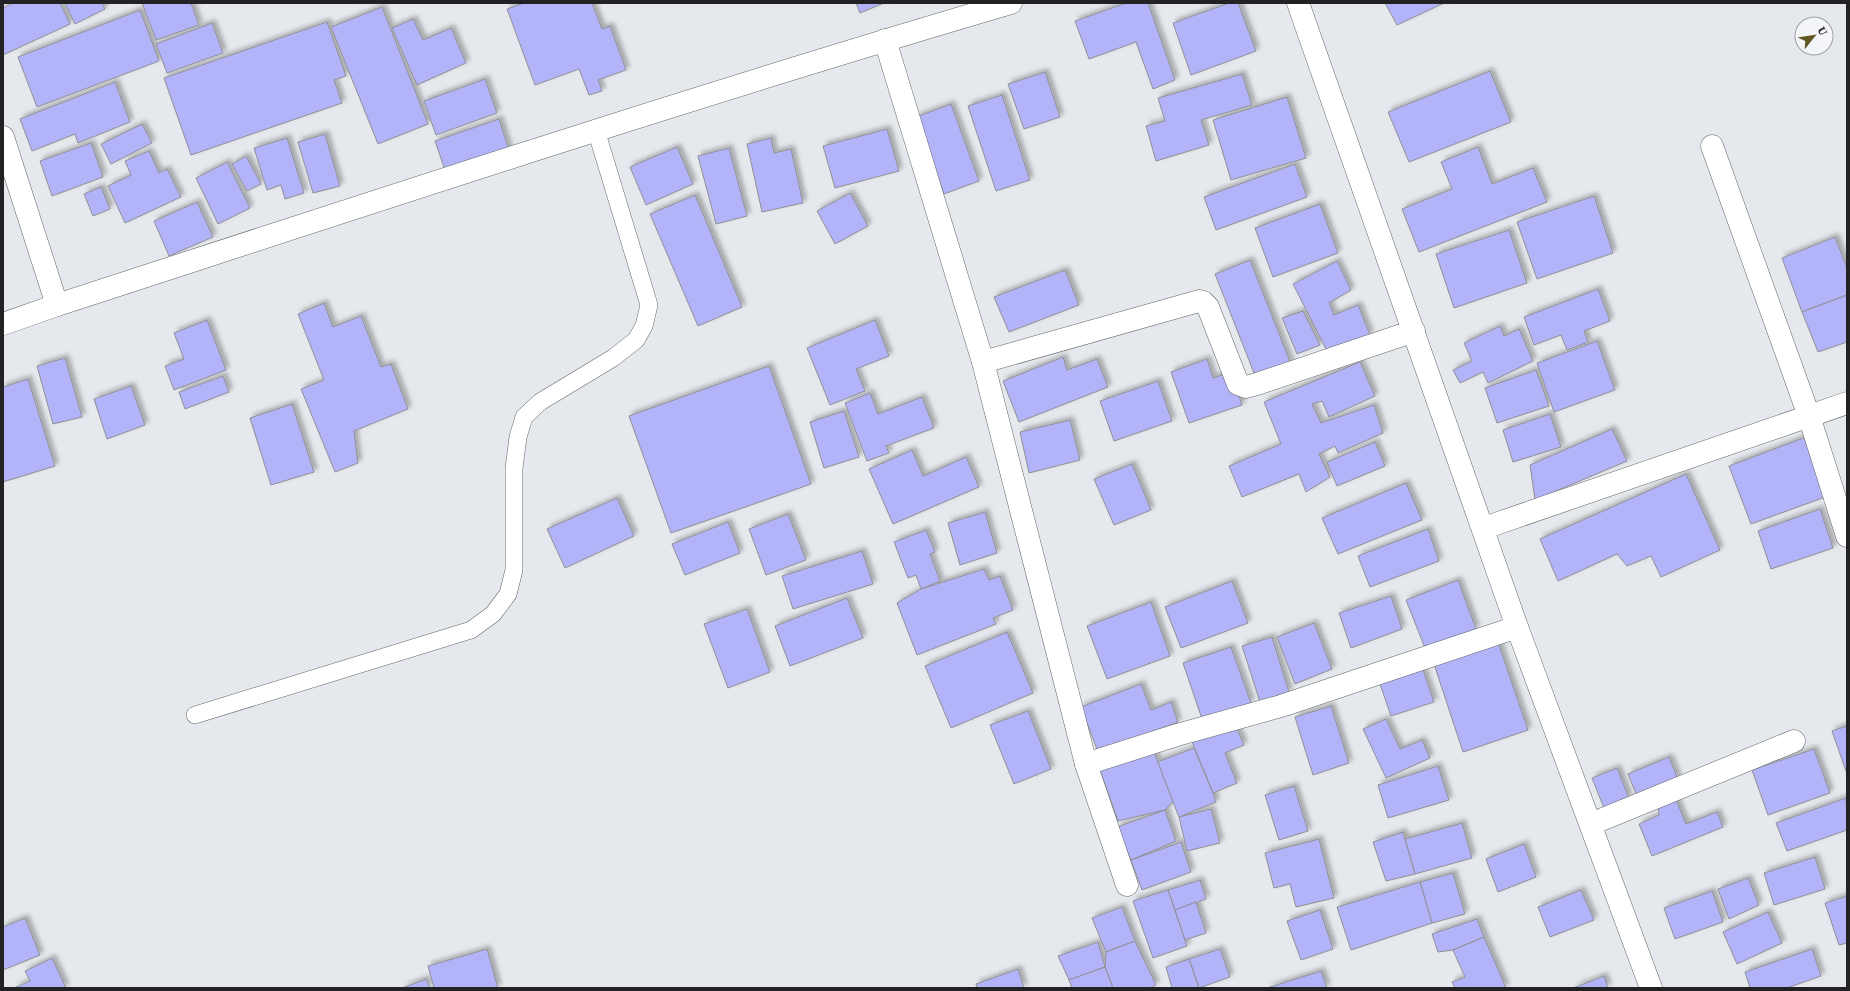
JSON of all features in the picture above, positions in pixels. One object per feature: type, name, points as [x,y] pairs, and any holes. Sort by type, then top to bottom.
[{"type":"street","points":[[3,324],[57,305],[596,130],[885,40],[1011,3]]},
{"type":"street","points":[[1298,3],[1484,528],[1517,627],[1651,988]]},
{"type":"street","points":[[885,40],[983,362],[1086,764],[1127,886]]},
{"type":"street","points":[[3,137],[57,305]]},
{"type":"street","points":[[1712,146],[1809,416],[1847,536]]},
{"type":"street","points":[[983,362],[1199,301],[1203,302],[1208,307],[1238,384],[1242,386],[1257,384],[1414,331]]},
{"type":"street","points":[[1484,528],[1847,403]]},
{"type":"street","points":[[1086,764],[1177,735],[1280,706],[1517,627]]},
{"type":"street","points":[[1591,824],[1794,741]]},
{"type":"lane","points":[[196,715],[470,630],[493,614],[508,594],[514,570],[514,468],[518,437],[524,417],[540,402],[613,358],[636,340],[644,326],[649,305],[596,130]]},
{"type":"building","points":[[13,3],[60,3],[70,24],[3,55],[3,8]]},
{"type":"building","points":[[65,3],[102,3],[105,9],[75,24]]},
{"type":"building","points":[[142,3],[191,3],[199,25],[156,40]]},
{"type":"building","points":[[524,3],[592,3],[602,29],[610,26],[626,70],[598,80],[602,91],[589,95],[579,69],[535,85],[507,9]]},
{"type":"building","points":[[856,3],[884,3],[860,13]]},
{"type":"building","points":[[1126,3],[1148,3],[1175,80],[1153,89],[1136,42],[1089,59],[1075,21]]},
{"type":"building","points":[[1229,3],[1238,3],[1256,51],[1191,75],[1173,23]]},
{"type":"building","points":[[1385,3],[1444,3],[1397,25]]},
{"type":"building","points":[[382,7],[428,124],[378,144],[331,27]]},
{"type":"building","points":[[140,10],[159,61],[37,107],[18,57]]},
{"type":"building","points":[[413,19],[423,40],[451,28],[466,63],[417,85],[392,28]]},
{"type":"building","points":[[327,22],[346,76],[334,80],[342,103],[191,155],[164,78]]},
{"type":"building","points":[[212,23],[223,53],[167,73],[156,44]]},
{"type":"building","points":[[1490,71],[1511,122],[1409,162],[1388,112]]},
{"type":"building","points":[[1045,72],[1060,117],[1024,129],[1008,84]]},
{"type":"building","points":[[1242,74],[1252,105],[1201,120],[1209,145],[1156,161],[1146,126],[1165,121],[1158,98]]},
{"type":"building","points":[[485,79],[497,113],[436,135],[424,101]]},
{"type":"building","points":[[115,82],[130,122],[78,143],[75,134],[32,151],[20,119]]},
{"type":"building","points":[[1002,95],[1030,180],[996,191],[968,106]]},
{"type":"building","points":[[1287,97],[1306,158],[1231,180],[1213,120]]},
{"type":"building","points":[[951,104],[979,181],[944,194],[916,117]]},
{"type":"building","points":[[499,119],[510,153],[447,176],[435,141]]},
{"type":"building","points":[[142,124],[152,143],[111,164],[101,144]]},
{"type":"building","points":[[887,129],[899,171],[835,188],[823,146]]},
{"type":"building","points":[[325,134],[340,186],[313,193],[298,142]]},
{"type":"building","points":[[287,138],[304,193],[285,199],[281,185],[267,190],[254,148]]},
{"type":"building","points":[[771,138],[774,153],[791,149],[803,203],[762,212],[747,144]]},
{"type":"building","points":[[91,143],[103,177],[52,196],[40,161]]},
{"type":"building","points":[[677,147],[693,184],[646,205],[630,167]]},
{"type":"building","points":[[1478,147],[1492,184],[1533,168],[1547,202],[1419,252],[1402,209],[1452,189],[1441,162]]},
{"type":"building","points":[[729,148],[747,216],[716,224],[698,156]]},
{"type":"building","points":[[149,151],[159,173],[167,169],[181,197],[125,223],[108,186],[131,175],[125,161]]},
{"type":"building","points":[[246,156],[261,184],[247,191],[232,164]]},
{"type":"building","points":[[227,162],[250,208],[218,224],[196,178]]},
{"type":"building","points":[[1295,164],[1307,197],[1216,230],[1204,197]]},
{"type":"building","points":[[101,187],[110,209],[93,216],[84,194]]},
{"type":"building","points":[[850,193],[868,226],[835,244],[817,211]]},
{"type":"building","points":[[695,195],[742,307],[698,326],[650,214]]},
{"type":"building","points":[[1594,196],[1613,253],[1537,279],[1517,222]]},
{"type":"building","points":[[197,202],[213,237],[169,256],[154,221]]},
{"type":"building","points":[[1320,204],[1338,253],[1273,277],[1255,228]]},
{"type":"building","points":[[1509,230],[1527,283],[1454,308],[1436,254]]},
{"type":"building","points":[[1835,237],[1847,268],[1847,295],[1802,312],[1782,258]]},
{"type":"building","points":[[1250,260],[1291,364],[1256,378],[1215,274]]},
{"type":"building","points":[[1337,261],[1351,290],[1329,303],[1334,315],[1358,305],[1370,335],[1329,355],[1293,284]]},
{"type":"building","points":[[1065,270],[1079,305],[1009,332],[994,297]]},
{"type":"building","points":[[1598,289],[1610,321],[1584,331],[1588,342],[1567,350],[1561,335],[1534,345],[1524,317]]},
{"type":"building","points":[[1847,295],[1847,342],[1818,352],[1802,312]]},
{"type":"building","points":[[324,303],[333,327],[361,316],[381,367],[391,364],[408,409],[354,431],[358,463],[335,472],[301,389],[324,380],[298,314]]},
{"type":"building","points":[[1303,311],[1320,345],[1297,354],[1282,318]]},
{"type":"building","points":[[207,320],[226,370],[174,390],[165,366],[184,359],[174,333]]},
{"type":"building","points":[[875,320],[889,356],[856,369],[865,391],[830,405],[807,348]]},
{"type":"building","points":[[1500,326],[1504,336],[1519,329],[1533,361],[1488,383],[1483,372],[1460,383],[1453,370],[1472,361],[1464,343]]},
{"type":"building","points":[[1597,341],[1615,390],[1554,412],[1537,363]]},
{"type":"building","points":[[1063,357],[1067,370],[1097,359],[1108,387],[1019,422],[1003,381]]},
{"type":"building","points":[[65,358],[82,417],[53,424],[37,366]]},
{"type":"building","points":[[1207,359],[1213,378],[1231,372],[1242,405],[1189,423],[1171,372]]},
{"type":"building","points":[[1360,362],[1375,396],[1329,417],[1322,401],[1312,404],[1321,423],[1374,405],[1383,433],[1338,453],[1335,446],[1319,454],[1330,477],[1306,492],[1299,474],[1242,497],[1229,466],[1281,444],[1264,402]]},
{"type":"building","points":[[769,366],[811,484],[671,533],[629,416]]},
{"type":"building","points":[[1536,370],[1549,406],[1497,423],[1485,388]]},
{"type":"building","points":[[223,376],[229,392],[185,409],[179,392]]},
{"type":"building","points":[[28,379],[55,466],[3,482],[3,387]]},
{"type":"building","points":[[1158,381],[1172,421],[1114,441],[1100,401]]},
{"type":"building","points":[[131,386],[145,425],[107,439],[94,399]]},
{"type":"building","points":[[870,393],[878,414],[922,397],[934,428],[886,446],[889,453],[867,461],[845,403]]},
{"type":"building","points":[[292,404],[314,472],[271,485],[250,418]]},
{"type":"building","points":[[844,411],[859,457],[824,468],[810,422]]},
{"type":"building","points":[[1550,414],[1561,447],[1513,462],[1503,430]]},
{"type":"building","points":[[1070,420],[1080,460],[1029,473],[1020,432]]},
{"type":"building","points":[[1612,429],[1627,461],[1535,500],[1530,465]]},
{"type":"building","points":[[1806,437],[1828,496],[1751,524],[1729,466]]},
{"type":"building","points":[[1375,442],[1385,466],[1337,486],[1327,462]]},
{"type":"building","points":[[912,450],[923,476],[966,457],[979,487],[893,524],[869,469]]},
{"type":"building","points":[[1132,464],[1151,510],[1114,525],[1094,479]]},
{"type":"building","points":[[1686,474],[1720,550],[1661,577],[1651,556],[1627,566],[1617,554],[1558,581],[1540,539]]},
{"type":"building","points":[[1406,483],[1422,520],[1338,554],[1322,518]]},
{"type":"building","points":[[617,498],[634,536],[565,568],[547,529]]},
{"type":"building","points":[[1820,509],[1833,548],[1771,569],[1758,531]]},
{"type":"building","points":[[985,512],[997,553],[960,565],[948,523]]},
{"type":"building","points":[[788,514],[806,560],[766,575],[749,529]]},
{"type":"building","points":[[728,522],[740,553],[685,575],[672,544]]},
{"type":"building","points":[[1428,529],[1439,561],[1370,587],[1358,556]]},
{"type":"building","points":[[926,530],[935,552],[930,554],[940,581],[921,589],[916,575],[908,578],[894,542]]},
{"type":"building","points":[[862,551],[873,584],[793,609],[782,576]]},
{"type":"building","points":[[984,569],[989,580],[1000,576],[1013,610],[993,618],[996,624],[917,655],[897,603],[921,589]]},
{"type":"building","points":[[1458,580],[1476,629],[1425,648],[1406,600]]},
{"type":"building","points":[[1232,581],[1248,623],[1181,648],[1165,607]]},
{"type":"building","points":[[1391,596],[1402,629],[1351,648],[1339,613]]},
{"type":"building","points":[[847,598],[863,638],[790,666],[775,626]]},
{"type":"building","points":[[1151,602],[1170,656],[1107,679],[1087,626]]},
{"type":"building","points":[[747,609],[770,672],[728,688],[704,624]]},
{"type":"building","points":[[1314,623],[1332,669],[1295,684],[1277,637]]},
{"type":"building","points":[[1007,632],[1033,693],[951,728],[925,666]]},
{"type":"building","points":[[1272,637],[1289,692],[1260,702],[1242,646]]},
{"type":"building","points":[[1498,642],[1528,730],[1463,752],[1434,664]]},
{"type":"building","points":[[1231,647],[1251,703],[1202,719],[1183,663]]},
{"type":"building","points":[[1423,670],[1434,702],[1391,716],[1380,684]]},
{"type":"building","points":[[1141,684],[1151,710],[1171,702],[1178,722],[1098,752],[1081,707]]},
{"type":"building","points":[[1331,706],[1349,763],[1313,775],[1295,717]]},
{"type":"building","points":[[1028,711],[1051,769],[1014,784],[990,725]]},
{"type":"building","points":[[1386,719],[1400,749],[1422,740],[1430,758],[1386,778],[1363,729]]},
{"type":"building","points":[[1235,724],[1244,745],[1225,753],[1237,783],[1213,793],[1192,742]]},
{"type":"building","points":[[1847,726],[1847,774],[1832,731]]},
{"type":"building","points":[[1194,748],[1216,802],[1179,817],[1157,762]]},
{"type":"building","points":[[1814,749],[1830,793],[1768,815],[1752,770]]},
{"type":"building","points":[[1154,752],[1173,802],[1165,810],[1118,821],[1100,770]]},
{"type":"building","points":[[1669,757],[1678,779],[1637,796],[1628,774]]},
{"type":"building","points":[[1438,766],[1449,800],[1388,818],[1378,785]]},
{"type":"building","points":[[1617,768],[1629,798],[1604,808],[1592,778]]},
{"type":"building","points":[[1294,786],[1308,831],[1279,840],[1265,795]]},
{"type":"building","points":[[1675,797],[1686,824],[1717,812],[1723,827],[1652,856],[1639,824],[1659,815],[1658,804]]},
{"type":"building","points":[[1846,798],[1847,830],[1787,851],[1776,823]]},
{"type":"building","points":[[1211,809],[1220,843],[1187,851],[1179,817]]},
{"type":"building","points":[[1165,810],[1176,841],[1131,860],[1117,827]]},
{"type":"building","points":[[1462,823],[1472,858],[1415,874],[1405,839]]},
{"type":"building","points":[[1403,832],[1415,874],[1386,881],[1373,842]]},
{"type":"building","points":[[1319,839],[1334,898],[1296,907],[1290,884],[1274,888],[1265,853]]},
{"type":"building","points":[[1181,842],[1191,872],[1142,890],[1131,860]]},
{"type":"building","points":[[1524,844],[1536,877],[1498,892],[1486,859]]},
{"type":"building","points":[[1815,857],[1825,889],[1774,905],[1764,873]]},
{"type":"building","points":[[1453,873],[1465,914],[1432,923],[1420,882]]},
{"type":"building","points":[[1748,878],[1759,905],[1729,919],[1718,889]]},
{"type":"building","points":[[1200,880],[1206,899],[1175,910],[1168,890]]},
{"type":"building","points":[[1420,882],[1432,923],[1351,950],[1337,907]]},
{"type":"building","points":[[1168,890],[1187,946],[1153,958],[1133,901]]},
{"type":"building","points":[[1581,890],[1594,920],[1550,937],[1538,907]]},
{"type":"building","points":[[1712,891],[1723,922],[1675,939],[1664,908]]},
{"type":"building","points":[[1847,896],[1847,943],[1839,945],[1825,903]]},
{"type":"building","points":[[1196,902],[1206,933],[1185,940],[1175,910]]},
{"type":"building","points":[[1122,907],[1135,941],[1106,952],[1092,918]]},
{"type":"building","points":[[1320,910],[1333,949],[1301,960],[1287,921]]},
{"type":"building","points":[[1768,912],[1782,943],[1737,964],[1723,932]]},
{"type":"building","points":[[25,918],[40,955],[3,970],[3,927]]},
{"type":"building","points":[[1477,919],[1484,937],[1453,950],[1438,952],[1432,934]]},
{"type":"building","points":[[1484,937],[1506,988],[1455,988],[1452,982],[1465,977],[1453,950]]},
{"type":"building","points":[[1135,941],[1156,985],[1149,988],[1113,988],[1105,967],[1106,952]]},
{"type":"building","points":[[1098,942],[1105,967],[1069,980],[1058,956]]},
{"type":"building","points":[[487,949],[498,988],[434,988],[428,966]]},
{"type":"building","points":[[1220,949],[1230,977],[1199,988],[1189,959]]},
{"type":"building","points":[[1812,949],[1821,976],[1787,988],[1750,988],[1745,972]]},
{"type":"building","points":[[52,958],[66,988],[14,988],[30,981],[25,971]]},
{"type":"building","points":[[1189,959],[1199,988],[1172,988],[1166,967]]},
{"type":"building","points":[[1105,967],[1113,988],[1072,988],[1069,980]]},
{"type":"building","points":[[1018,969],[1024,988],[977,988],[976,984]]},
{"type":"building","points":[[1321,971],[1327,988],[1267,988]]},
{"type":"building","points":[[1604,976],[1608,988],[1573,988]]},
{"type":"building","points":[[426,979],[430,988],[402,988]]}]
